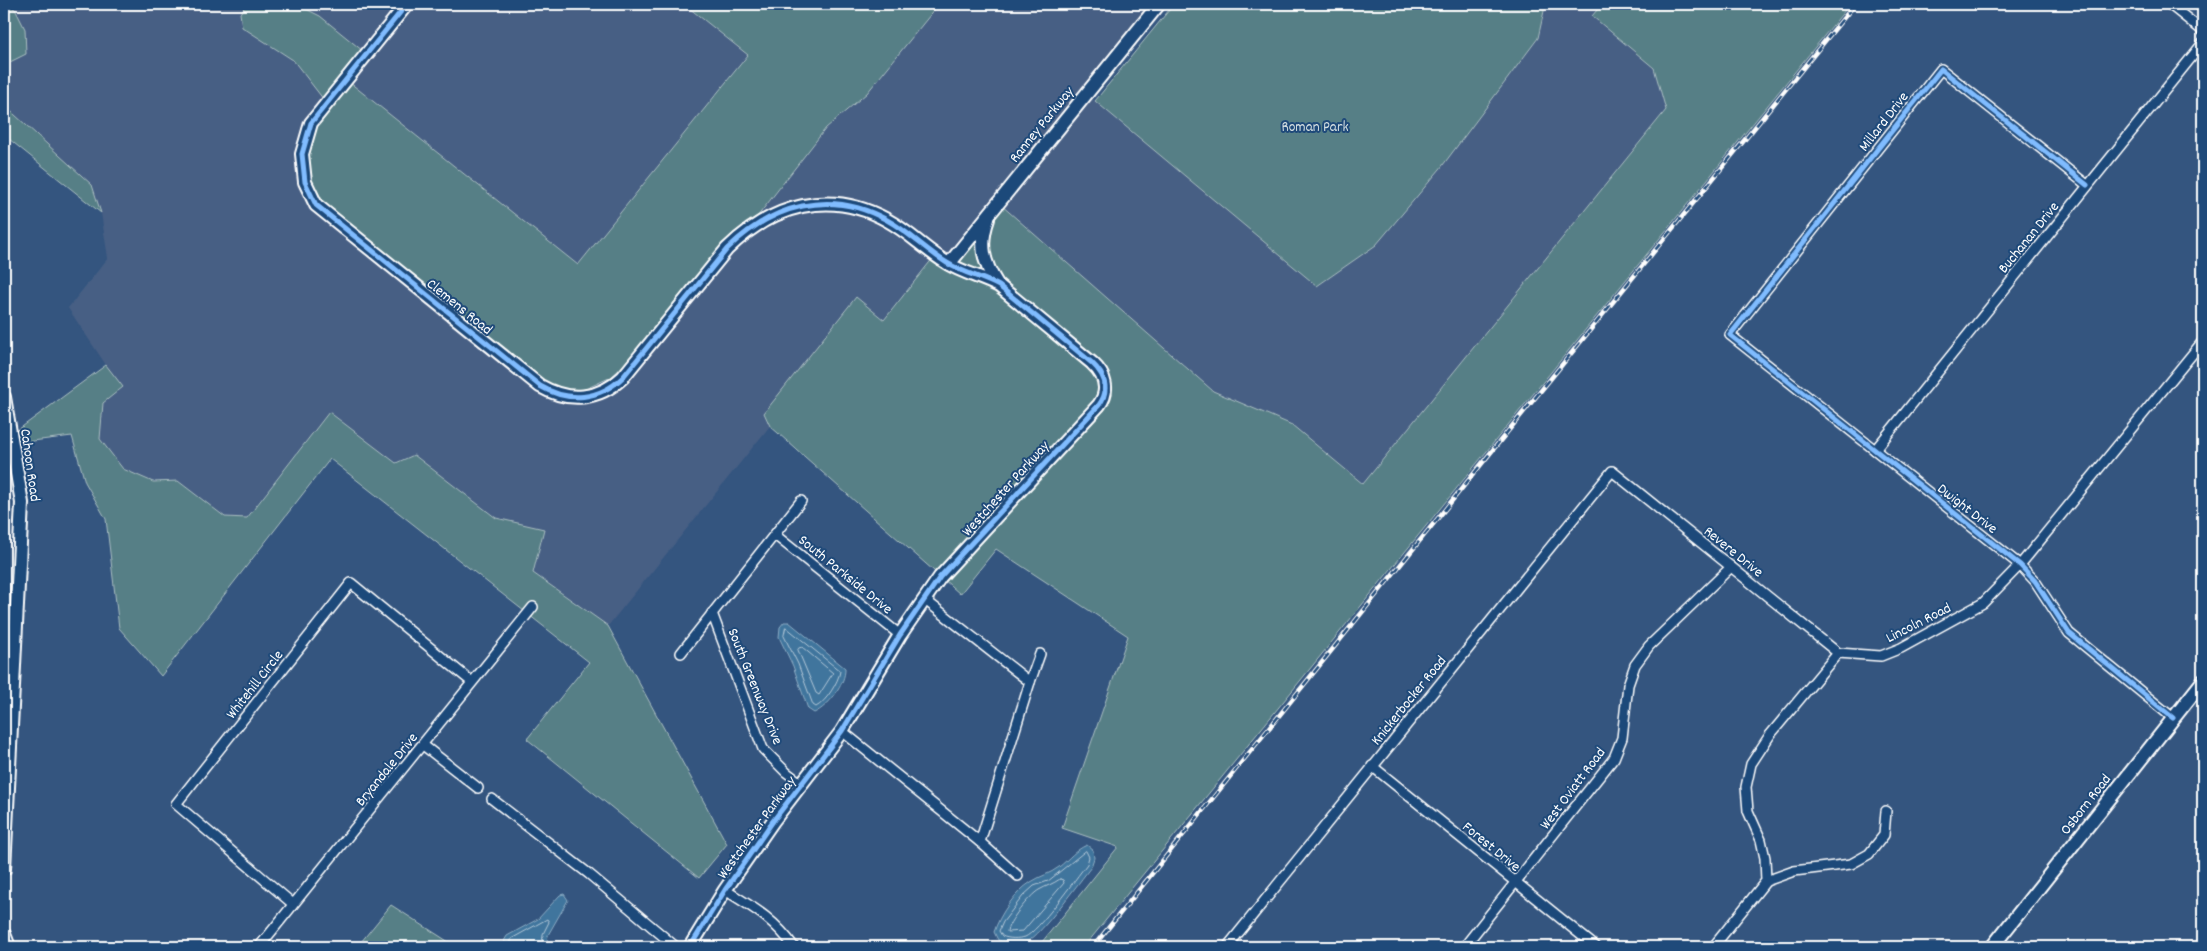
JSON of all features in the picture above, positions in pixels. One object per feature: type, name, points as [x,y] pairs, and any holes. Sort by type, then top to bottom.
[{"type":"street","name":"Clemens Road","points":[[407,4],[311,122],[302,154],[308,192],[316,205],[540,386],[563,397],[594,395],[612,387],[623,377],[727,249],[762,220]]},
{"type":"street","name":"Ranney Parkway","points":[[949,264],[1159,4]]},
{"type":"street","points":[[2169,4],[2203,31]]},
{"type":"street","name":"Buchanan Drive","points":[[1875,450],[2203,43]]},
{"type":"street","name":"Millard Drive","points":[[1730,335],[1941,69],[2087,186]]},
{"type":"street","name":"Westchester Parkway","points":[[690,947],[725,890],[773,821],[842,731],[924,598],[940,577],[1094,410],[1103,399],[1105,393],[1104,380],[1098,368],[999,286],[949,264],[888,220],[869,211],[848,205],[828,203],[809,204],[785,210],[762,220]]},
{"type":"street","points":[[990,213],[984,229],[983,256],[989,271],[999,286]]},
{"type":"street","name":"Dwight Drive","points":[[1730,335],[2020,565],[2035,580],[2069,633],[2173,718]]},
{"type":"street","name":"Lincoln Road","points":[[1838,653],[1881,656],[1901,648],[1983,603],[2020,565],[2203,341]]},
{"type":"street","name":"Cahoon Road","points":[[4,397],[22,504],[4,869]]},
{"type":"street","name":"Revere Drive","points":[[1612,472],[1838,653]]},
{"type":"street","name":"Knickerbocker Road","points":[[1227,947],[1612,472]]},
{"type":"street","points":[[681,653],[801,502]]},
{"type":"street","name":"South Parkside Drive","points":[[775,535],[900,635]]},
{"type":"street","name":"West Oviatt Road","points":[[1464,947],[1614,758],[1622,738],[1628,685],[1636,665],[1644,652],[1731,567]]},
{"type":"street","name":"Whitehill Circle","points":[[293,904],[176,804],[351,584],[472,682]]},
{"type":"street","points":[[924,598],[1030,682]]},
{"type":"street","name":"Bryandale Drive","points":[[259,947],[533,608]]},
{"type":"street","name":"South Greenway Drive","points":[[712,613],[763,749],[786,772],[802,784]]},
{"type":"street","points":[[1766,881],[1765,858],[1761,840],[1748,811],[1746,787],[1751,764],[1770,736],[1838,653]]},
{"type":"street","points":[[980,842],[1040,654]]},
{"type":"street","name":"Osborn Road","points":[[1997,946],[2203,681]]},
{"type":"street","points":[[842,731],[980,842],[1018,876]]},
{"type":"street","points":[[423,745],[478,788]]},
{"type":"street","name":"Forest Drive","points":[[1372,766],[1596,947]]},
{"type":"street","points":[[492,799],[589,874],[676,947]]},
{"type":"street","points":[[1713,947],[1766,881],[1794,871],[1851,864],[1869,854],[1884,835],[1886,811]]},
{"type":"street","points":[[725,890],[758,911],[781,929],[794,947]]},
{"type":"street","points":[[4,934],[10,947]]},
{"type":"shaded area","points":[[4,4],[684,4],[748,55],[578,265],[343,77],[303,126],[295,159],[303,191],[557,398],[613,391],[734,247],[752,232],[802,210],[830,208],[853,212],[879,220],[933,258],[884,320],[855,298],[765,413],[770,426],[608,626],[533,573],[544,529],[496,518],[414,455],[396,463],[329,412],[246,518],[225,517],[178,481],[153,482],[123,470],[100,439],[103,403],[122,387],[68,308],[108,258],[101,213],[92,185],[4,105]]},
{"type":"shaded area","points":[[939,4],[1153,4],[948,258],[889,215],[789,204],[757,217],[826,128],[867,93]]},
{"type":"shaded area","points":[[1544,4],[1602,4],[1592,16],[1654,68],[1666,110],[1363,484],[1292,425],[1213,391],[1001,205],[1089,96],[1317,286],[1376,245],[1440,169],[1538,38]]},
{"type":"green space","points":[[247,4],[296,4],[320,16],[363,51],[324,100],[293,60],[242,27],[240,13]]},
{"type":"green space","points":[[684,4],[939,4],[867,93],[826,128],[757,217],[729,237],[631,359],[611,377],[579,392],[560,390],[541,382],[320,203],[311,184],[307,168],[307,152],[318,124],[349,82],[578,265],[748,55]]},
{"type":"green space","name":"Roman Park","points":[[1174,4],[1544,4],[1544,11],[1538,38],[1440,169],[1376,245],[1317,286],[1095,101]]},
{"type":"green space","points":[[1602,4],[1850,4],[1084,947],[1038,947],[1118,847],[1062,828],[1128,636],[996,549],[960,594],[770,426],[764,413],[856,297],[884,320],[933,258],[950,270],[1001,205],[1213,391],[1292,425],[1363,484],[1666,110],[1654,68],[1592,16]]},
{"type":"green space","points":[[10,7],[15,9],[25,29],[26,54],[4,65],[4,10]]},
{"type":"green space","points":[[4,105],[92,185],[101,213],[4,135]]},
{"type":"green space","points":[[106,365],[123,387],[103,403],[100,439],[123,469],[153,482],[178,481],[225,517],[247,518],[329,412],[396,463],[414,455],[496,518],[544,529],[533,573],[608,626],[727,844],[699,878],[527,739],[589,662],[330,459],[161,676],[119,628],[106,519],[85,482],[72,436],[17,443],[15,432]]},
{"type":"green space","points":[[391,905],[452,944],[449,947],[357,947]]},
{"type":"water","points":[[784,622],[789,622],[845,668],[843,681],[835,694],[825,706],[814,713],[808,709],[793,666],[779,637],[780,627]]},
{"type":"water","points":[[1087,845],[1093,850],[1094,858],[1091,867],[1042,929],[1034,937],[1021,944],[998,940],[994,932],[997,925],[1004,911],[1019,892],[1031,882],[1056,869]]},
{"type":"water","points":[[564,894],[568,900],[548,935],[546,947],[506,947],[504,941],[507,936],[538,919],[560,895]]},
{"type":"railway","points":[[1093,947],[1855,4]]},
{"type":"cycle path","points":[[407,4],[311,123],[302,154],[305,182],[316,205],[540,386],[562,395],[573,397],[594,394],[614,385],[623,377],[727,249],[744,234],[763,221],[782,212],[802,206],[823,204],[844,205],[866,210],[903,230],[959,270],[999,286],[1092,363],[1103,378],[1105,388],[1099,405],[940,577],[900,635],[842,731],[773,821],[725,890],[690,947]]},
{"type":"cycle path","points":[[2087,185],[1941,69],[1730,335],[2020,565],[2035,581],[2069,633],[2173,718]]}]
